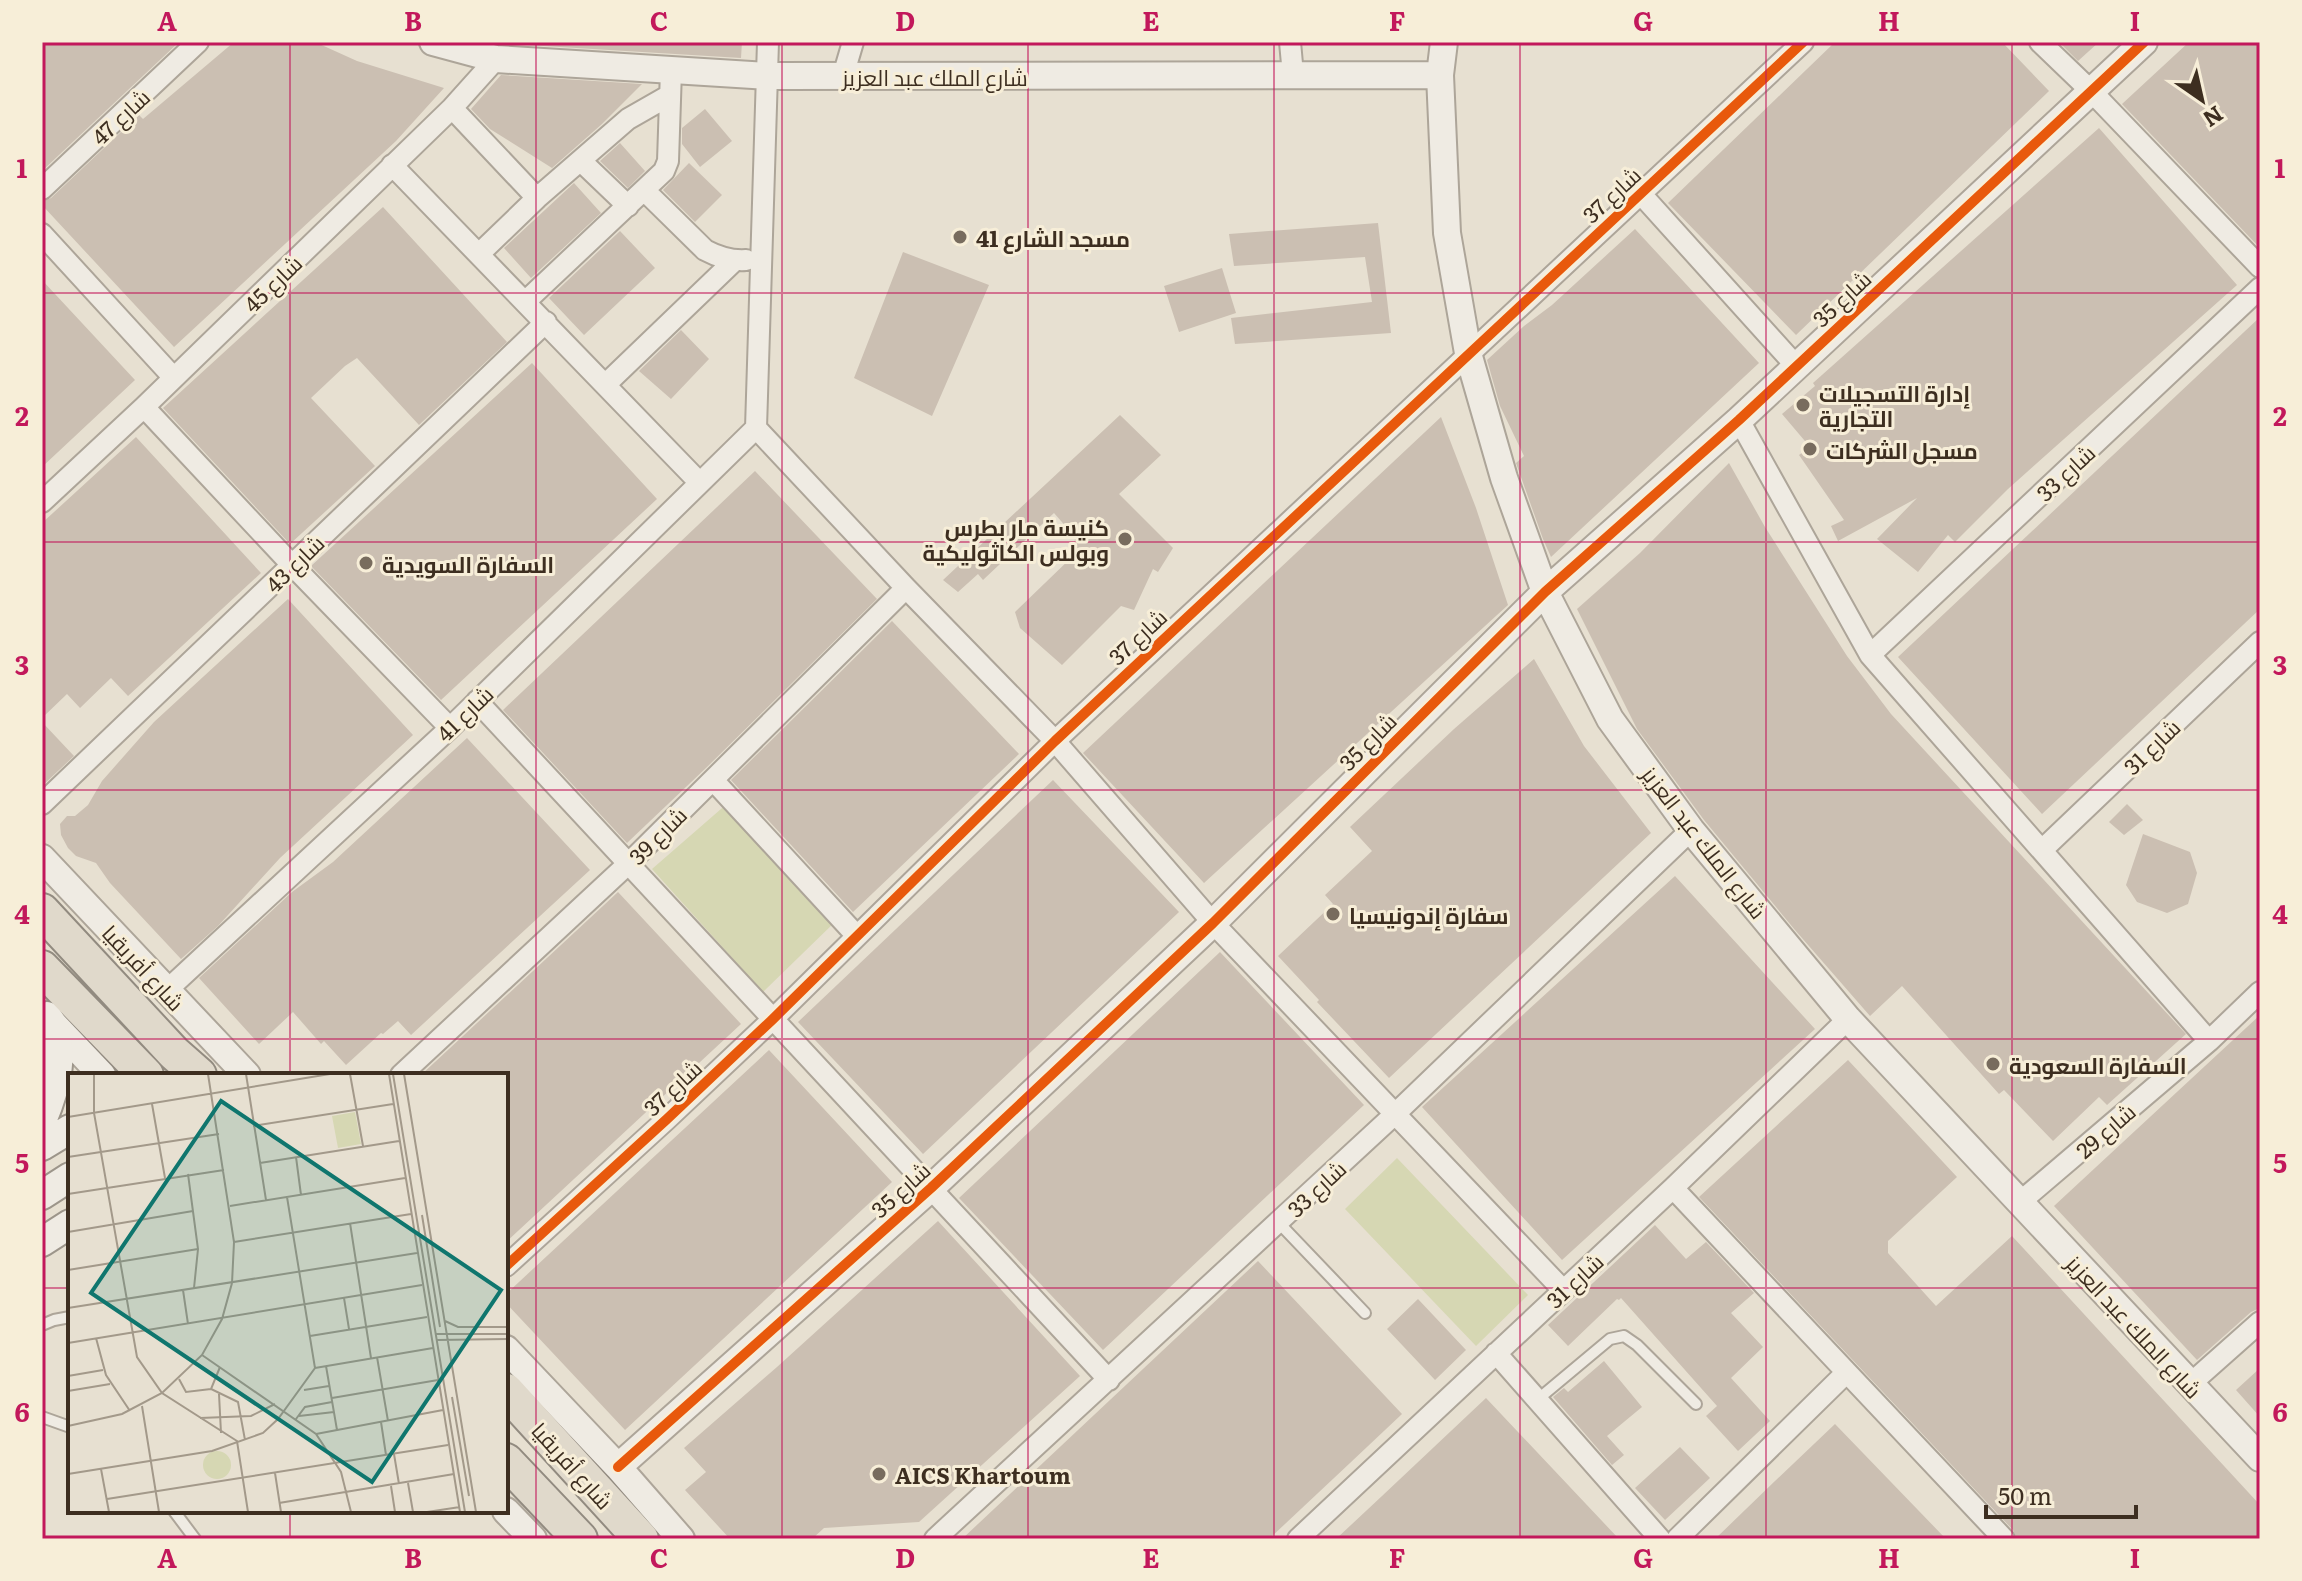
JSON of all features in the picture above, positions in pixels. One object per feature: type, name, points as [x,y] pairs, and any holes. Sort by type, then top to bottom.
[{"type":"highway","name":"شارع أفريقيا","points":[[42,911],[174,1053],[197,1073]]},
{"type":"highway","points":[[42,968],[144,1073]]},
{"type":"highway","name":"شارع أفريقيا","points":[[508,1393],[641,1539]]},
{"type":"highway","name":"شارع أفريقيا","points":[[508,1463],[580,1539]]},
{"type":"main road","points":[[42,1121],[54,1086],[58,1057],[55,1027],[44,1014]]},
{"type":"main road","points":[[149,1073],[174,1053]]},
{"type":"main road","points":[[42,1146],[68,1130]]},
{"type":"main road","points":[[42,1195],[68,1178]]},
{"type":"main road","points":[[42,1242],[68,1225]]},
{"type":"street","name":"شارع 47","points":[[42,189],[198,42]]},
{"type":"street","name":"شارع الملك عبد العزيز","points":[[433,42],[496,59],[671,82],[768,76],[1440,75]]},
{"type":"street","points":[[768,42],[756,428],[1055,741],[1213,923],[1563,1290]]},
{"type":"street","points":[[843,76],[853,42]]},
{"type":"street","points":[[1290,42],[1293,75]]},
{"type":"street","name":"شارع الملك عبد العزيز","points":[[1444,42],[1440,75],[1447,233],[1468,353],[1504,478],[1545,592],[1610,719],[1691,830],[1848,1019],[2260,1458]]},
{"type":"street","name":"شارع 37","points":[[508,1264],[773,1019],[1055,741],[1803,42]]},
{"type":"street","points":[[2040,42],[2260,267]]},
{"type":"street","name":"شارع 35","points":[[618,1467],[931,1188],[1213,923],[1545,592],[1797,367],[2144,42]]},
{"type":"street","name":"شارع 45","points":[[42,502],[452,108],[496,59]]},
{"type":"street","points":[[479,254],[537,198],[671,82]]},
{"type":"street","points":[[526,301],[664,171],[668,161],[671,82]]},
{"type":"street","points":[[452,108],[537,198]]},
{"type":"street","points":[[581,161],[628,206]]},
{"type":"street","points":[[392,165],[700,483]]},
{"type":"street","points":[[644,190],[705,250],[735,260],[762,260]]},
{"type":"street","points":[[1641,194],[1797,367]]},
{"type":"street","points":[[42,234],[174,378]]},
{"type":"street","points":[[606,384],[735,260]]},
{"type":"street","name":"شارع 33","points":[[1870,655],[2260,288]]},
{"type":"street","name":"شارع 43","points":[[42,804],[546,322]]},
{"type":"street","points":[[144,407],[450,728]]},
{"type":"street","points":[[1739,420],[1870,655],[2209,1041]]},
{"type":"street","name":"شارع 41","points":[[166,991],[450,728],[756,428]]},
{"type":"street","name":"شارع 39","points":[[403,1073],[629,863],[906,588]]},
{"type":"street","name":"شارع 31","points":[[2042,850],[2260,642]]},
{"type":"street","points":[[477,701],[1109,1380]]},
{"type":"street","points":[[713,780],[856,935]]},
{"type":"street","name":"شارع 33","points":[[935,1539],[1279,1223],[1691,830]]},
{"type":"street","name":"شارع أفريقيا","points":[[42,858],[245,1073]]},
{"type":"street","name":"شارع 29","points":[[2020,1202],[2209,1041],[2260,992]]},
{"type":"street","points":[[44,1014],[100,1073]]},
{"type":"street","name":"شارع 31","points":[[1298,1539],[1673,1188],[1848,1019]]},
{"type":"street","points":[[1673,1188],[2004,1539]]},
{"type":"street","points":[[2189,1385],[2260,1322]]},
{"type":"street","name":"شارع أفريقيا","points":[[508,1351],[618,1467],[681,1539]]},
{"type":"street","points":[[1496,1353],[1660,1539]]},
{"type":"street","points":[[1677,1539],[1846,1373]]},
{"type":"street","points":[[508,1513],[533,1539]]},
{"type":"lane","points":[[1279,1223],[1365,1313]]},
{"type":"lane","points":[[42,1325],[68,1317]]},
{"type":"lane","points":[[1537,1400],[1610,1339],[1624,1336],[1696,1404]]},
{"type":"lane","points":[[42,1417],[68,1426]]},
{"type":"lane","points":[[176,1513],[195,1539]]},
{"type":"green space","points":[[729,802],[837,920],[763,992],[652,869]]},
{"type":"green space","points":[[1397,1158],[1528,1295],[1476,1346],[1345,1209]]},
{"type":"building","points":[[42,42],[179,42],[42,171]]},
{"type":"building","points":[[234,42],[315,42],[357,61],[444,88],[396,141],[174,347],[42,202],[51,198],[139,115],[143,119]]},
{"type":"building","points":[[530,42],[742,42],[741,58],[527,45]]},
{"type":"building","points":[[1835,42],[2002,42],[2049,91],[1796,335],[1668,203]]},
{"type":"building","points":[[2059,42],[2099,42],[2078,61]]},
{"type":"building","points":[[2189,42],[2260,42],[2260,248],[2122,104]]},
{"type":"building","points":[[501,75],[642,84],[552,168],[490,129],[471,109]]},
{"type":"building","points":[[705,109],[732,141],[700,167],[682,144],[682,128]]},
{"type":"building","points":[[2099,128],[2237,285],[2008,489],[1955,542],[1948,535],[1918,572],[1877,539],[1917,498],[1838,541],[1831,526],[1844,520],[1799,455],[1810,447],[1782,414]]},
{"type":"building","points":[[620,143],[645,171],[628,188],[600,161]]},
{"type":"building","points":[[689,163],[722,195],[695,222],[663,190]]},
{"type":"building","points":[[574,183],[601,213],[531,278],[504,248]]},
{"type":"building","points":[[383,207],[507,342],[419,425],[357,358],[345,366],[311,398],[375,466],[290,544],[163,408]]},
{"type":"building","points":[[1378,223],[1391,333],[1235,344],[1231,318],[1372,302],[1365,257],[1234,266],[1229,234]]},
{"type":"building","points":[[1635,229],[1759,363],[1551,557],[1516,463],[1524,456],[1500,406],[1487,360]]},
{"type":"building","points":[[620,231],[655,268],[584,335],[549,298]]},
{"type":"building","points":[[903,252],[989,285],[932,416],[854,378]]},
{"type":"building","points":[[1222,268],[1236,313],[1179,332],[1164,286]]},
{"type":"building","points":[[42,280],[135,380],[42,467]]},
{"type":"building","points":[[2260,317],[2260,609],[2042,814],[1898,657]]},
{"type":"building","points":[[681,330],[709,359],[671,399],[639,371]]},
{"type":"building","points":[[532,363],[657,499],[441,700],[311,566]]},
{"type":"building","points":[[1120,415],[1161,455],[1119,494],[1173,548],[1158,572],[1153,569],[1134,610],[1121,606],[1062,665],[1020,628],[1015,612],[1074,555],[1075,537],[1054,513],[983,580],[978,574],[958,592],[943,580]]},
{"type":"building","points":[[1441,417],[1476,508],[1508,605],[1204,883],[1083,753]]},
{"type":"building","points":[[136,437],[261,573],[128,696],[111,678],[80,708],[67,694],[42,718],[42,523]]},
{"type":"building","points":[[1729,463],[1765,527],[1847,656],[1891,714],[2186,1034],[2107,1105],[2099,1097],[2053,1141],[2004,1090],[1999,1094],[1902,986],[1870,1016],[1704,820],[1637,729],[1577,609],[1640,553]]},
{"type":"building","points":[[755,471],[877,599],[627,843],[503,710]]},
{"type":"building","points":[[288,599],[413,735],[280,858],[218,926],[181,959],[110,883],[96,863],[76,856],[68,848],[61,835],[60,824],[67,816],[75,816],[88,805],[102,781],[154,722]]},
{"type":"building","points":[[892,621],[1019,754],[853,912],[731,780]]},
{"type":"building","points":[[1534,659],[1584,746],[1651,833],[1389,1078],[1278,956],[1333,904],[1325,895],[1372,851],[1350,827]]},
{"type":"building","points":[[42,722],[74,756],[42,786]]},
{"type":"building","points":[[467,738],[590,870],[411,1035],[398,1021],[346,1065],[324,1041],[321,1044],[293,1012],[259,1044],[199,978],[292,892],[333,862]]},
{"type":"building","points":[[1053,780],[1179,912],[923,1154],[798,1022]]},
{"type":"building","points":[[2127,804],[2143,820],[2124,835],[2109,822]]},
{"type":"building","points":[[2143,834],[2190,852],[2197,873],[2188,904],[2167,913],[2137,902],[2126,885]]},
{"type":"building","points":[[1675,876],[1815,1029],[1562,1260],[1422,1107]]},
{"type":"building","points":[[618,892],[741,1024],[508,1240],[508,1073],[423,1073]]},
{"type":"building","points":[[1220,952],[1364,1105],[1103,1350],[959,1198]]},
{"type":"building","points":[[2260,1015],[2260,1308],[2251,1312],[2197,1360],[2054,1206]]},
{"type":"building","points":[[769,1050],[892,1182],[625,1430],[508,1305],[508,1292]]},
{"type":"building","points":[[1848,1060],[1957,1177],[1888,1241],[1888,1253],[1936,1306],[2012,1236],[2260,1505],[2260,1539],[2017,1539],[2013,1530],[1699,1197]]},
{"type":"building","points":[[938,1221],[1080,1376],[919,1522],[824,1528],[812,1539],[730,1539],[685,1490],[706,1472],[684,1448]]},
{"type":"building","points":[[1655,1225],[1686,1259],[1706,1242],[1754,1293],[1731,1313],[1763,1347],[1731,1378],[1770,1421],[1738,1451],[1706,1416],[1717,1406],[1621,1298],[1568,1346],[1548,1325]]},
{"type":"building","points":[[1258,1261],[1402,1414],[1350,1463],[1269,1539],[962,1539]]},
{"type":"building","points":[[1418,1299],[1466,1350],[1435,1380],[1387,1329]]},
{"type":"building","points":[[1604,1361],[1642,1407],[1607,1436],[1624,1455],[1612,1465],[1553,1397],[1564,1388],[1568,1392]]},
{"type":"building","points":[[2260,1368],[2260,1417],[2236,1390]]},
{"type":"building","points":[[1486,1398],[1619,1539],[1336,1539],[1382,1496]]},
{"type":"building","points":[[1835,1424],[1946,1539],[1715,1539],[1775,1481]]},
{"type":"building","points":[[1680,1447],[1710,1478],[1665,1520],[1635,1488]]},
{"type":"cycle path","points":[[508,1264],[773,1019],[1055,741],[1803,42]]},
{"type":"cycle path","points":[[618,1467],[931,1188],[1213,923],[1545,592],[1739,420],[2144,42]]},
{"type":"place","name":"مسجد الشارع 41","points":[[960,237]]},
{"type":"place","name":"إدارة التسجيلات التجارية","points":[[1803,405]]},
{"type":"place","name":"مسجل الشركات","points":[[1810,449]]},
{"type":"place","name":"كنيسة مار بطرس وبولس الكاثوليكية","points":[[1125,539]]},
{"type":"place","name":"السفارة السويدية","points":[[366,563]]},
{"type":"place","name":"سفارة إندونيسيا","points":[[1333,914]]},
{"type":"place","name":"السفارة السعودية","points":[[1993,1064]]},
{"type":"place","name":"AICS Khartoum","points":[[879,1474]]}]
